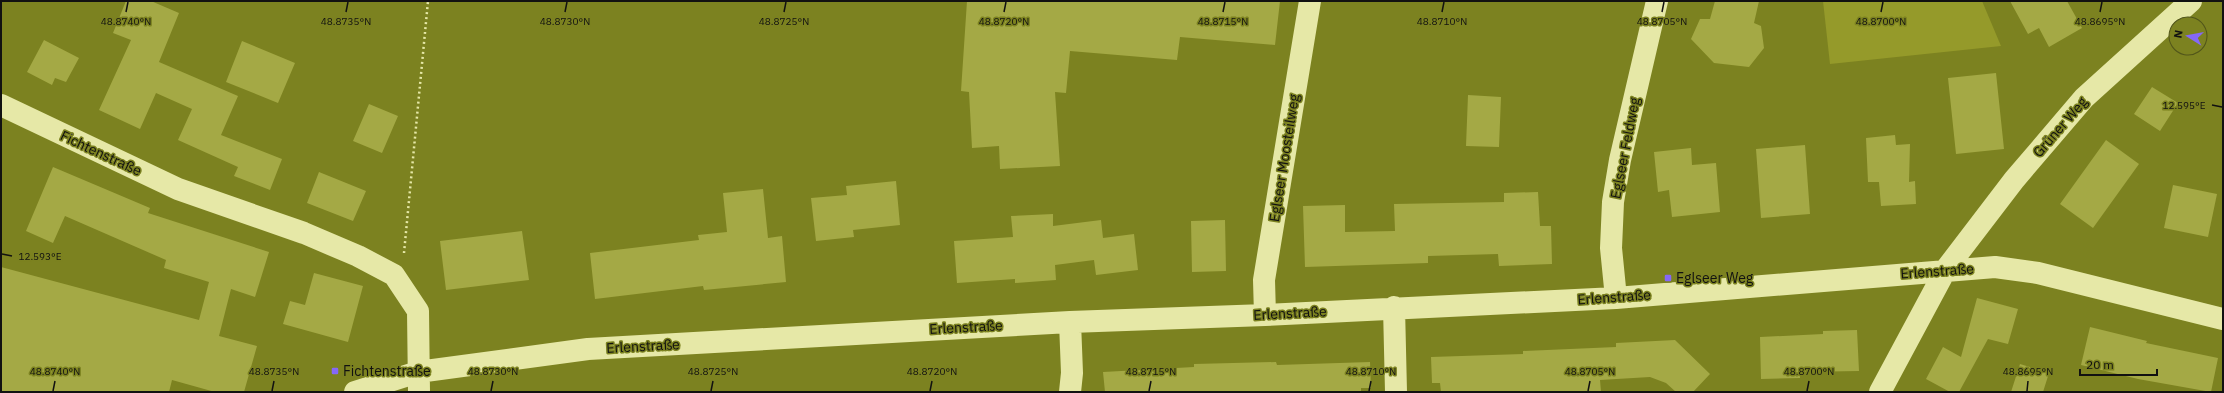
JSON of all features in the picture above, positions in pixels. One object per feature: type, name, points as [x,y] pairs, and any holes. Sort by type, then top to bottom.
[{"type":"street","name":"Eglseer Moosteilweg","points":[[1265,315],[1264,280],[1310,1]]},
{"type":"street","name":"Eglseer Feldweg","points":[[1616,298],[1611,248],[1613,202],[1620,160],[1657,1]]},
{"type":"street","name":"Grüner Weg","points":[[1946,270],[2014,180],[2084,98],[2191,1]]},
{"type":"street","name":"Fichtenstraße","points":[[1,105],[178,189],[304,233],[358,256],[394,275],[418,311],[418,382]]},
{"type":"street","name":"Erlenstraße","points":[[355,392],[418,382],[588,349],[1070,322],[1265,315],[1616,298],[1996,267],[2038,273],[2223,319]]},
{"type":"street","points":[[1880,392],[1946,270]]},
{"type":"street","points":[[1394,308],[1396,392]]},
{"type":"street","points":[[1070,322],[1072,373],[1070,392]]},
{"type":"path","points":[[394,275],[406,250],[428,1]]},
{"type":"shaded area","points":[[1823,1],[1982,1],[2001,46],[1830,64]]},
{"type":"building","points":[[126,1],[151,1],[179,13],[159,62],[238,96],[221,135],[282,159],[270,190],[234,176],[238,167],[178,140],[192,109],[156,93],[140,129],[99,110],[131,40],[113,33]]},
{"type":"building","points":[[967,1],[1280,1],[1275,45],[1180,37],[1177,60],[1070,51],[1066,93],[1055,92],[1060,166],[1000,169],[999,146],[972,148],[969,92],[961,91]]},
{"type":"building","points":[[1715,1],[1759,1],[1754,23],[1761,26],[1764,48],[1749,67],[1714,63],[1691,39],[1700,19],[1710,19]]},
{"type":"building","points":[[2010,1],[2067,1],[2082,28],[2049,47],[2039,28],[2028,34]]},
{"type":"building","points":[[44,40],[79,58],[66,82],[55,78],[52,85],[27,72]]},
{"type":"building","points":[[242,41],[295,63],[278,103],[226,82]]},
{"type":"building","points":[[1996,73],[2004,149],[1956,154],[1948,78]]},
{"type":"building","points":[[2152,87],[2178,103],[2160,131],[2134,114]]},
{"type":"building","points":[[1468,95],[1501,97],[1499,147],[1466,146]]},
{"type":"building","points":[[369,104],[398,116],[382,153],[353,141]]},
{"type":"building","points":[[1895,135],[1896,145],[1910,144],[1909,182],[1915,181],[1916,204],[1881,206],[1879,182],[1868,182],[1866,138]]},
{"type":"building","points":[[2106,140],[2139,164],[2093,228],[2060,204]]},
{"type":"building","points":[[1805,145],[1810,214],[1761,218],[1756,149]]},
{"type":"building","points":[[1691,148],[1692,165],[1716,163],[1720,212],[1672,217],[1669,190],[1658,192],[1654,152]]},
{"type":"building","points":[[53,167],[150,208],[148,213],[269,252],[255,297],[231,289],[219,336],[257,346],[244,392],[215,392],[172,380],[169,392],[1,392],[1,267],[199,320],[209,282],[164,268],[166,260],[65,216],[53,243],[26,231]]},
{"type":"building","points":[[319,172],[366,191],[353,221],[307,203]]},
{"type":"building","points":[[896,181],[900,225],[853,230],[854,237],[816,241],[811,198],[847,195],[846,186]]},
{"type":"building","points":[[2173,185],[2217,194],[2208,237],[2164,228]]},
{"type":"building","points":[[763,189],[768,238],[782,236],[786,282],[704,290],[703,286],[595,299],[590,253],[699,240],[698,235],[727,232],[723,193]]},
{"type":"building","points":[[1538,192],[1540,226],[1551,226],[1552,264],[1499,266],[1498,254],[1428,256],[1428,263],[1305,267],[1303,206],[1345,205],[1345,232],[1395,231],[1394,204],[1504,202],[1504,193]]},
{"type":"building","points":[[1053,214],[1053,226],[1101,220],[1103,238],[1134,234],[1138,270],[1096,275],[1094,260],[1055,265],[1056,280],[1015,283],[1015,279],[957,283],[954,241],[1013,237],[1011,216]]},
{"type":"building","points":[[1225,220],[1226,271],[1192,272],[1191,221]]},
{"type":"building","points":[[522,231],[529,280],[446,290],[440,241]]},
{"type":"building","points":[[314,273],[363,286],[348,342],[283,324],[290,301],[305,305]]},
{"type":"building","points":[[1977,298],[2018,309],[2008,344],[1988,339],[1959,392],[1950,392],[1926,379],[1943,347],[1961,357]]},
{"type":"building","points":[[2090,327],[2147,341],[2146,343],[2218,358],[2211,392],[2138,379],[2081,365]]},
{"type":"building","points":[[1857,330],[1859,371],[1800,372],[1800,378],[1761,379],[1760,337],[1823,334],[1823,331]]},
{"type":"building","points":[[1675,340],[1710,374],[1693,392],[1676,392],[1666,383],[1650,377],[1600,380],[1601,392],[1441,392],[1440,383],[1432,383],[1431,357],[1523,354],[1523,351],[1616,347],[1616,343]]},
{"type":"building","points":[[1276,362],[1277,365],[1370,362],[1371,388],[1361,388],[1361,392],[1105,392],[1103,372],[1194,367],[1194,364]]},
{"type":"building","points":[[2020,364],[2049,373],[2043,392],[2011,392]]},
{"type":"place","name":"Eglseer Weg","points":[[1668,278]]},
{"type":"place","name":"Fichtenstraße","points":[[335,371]]}]
